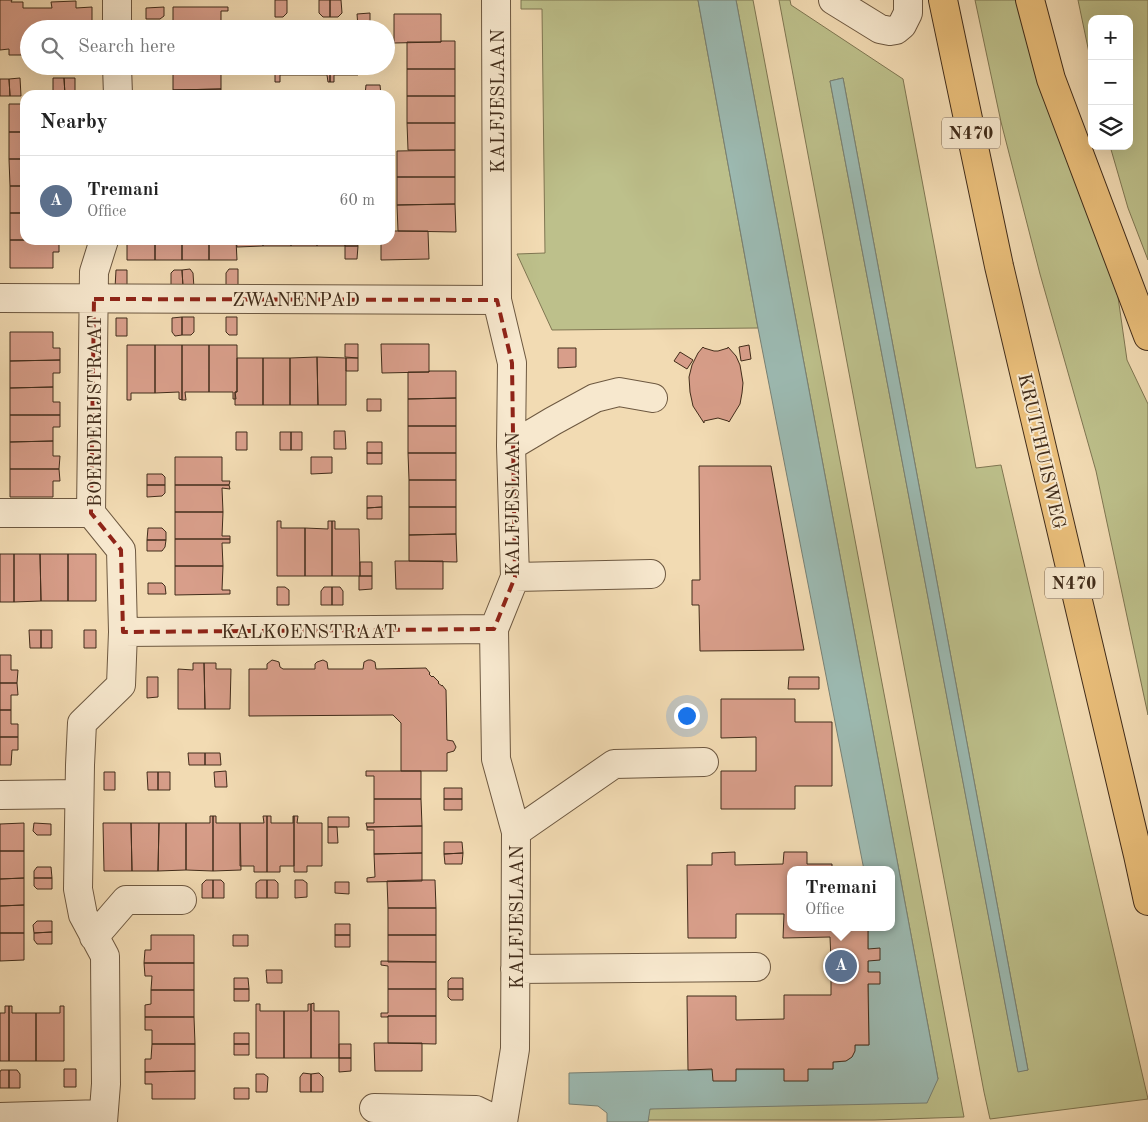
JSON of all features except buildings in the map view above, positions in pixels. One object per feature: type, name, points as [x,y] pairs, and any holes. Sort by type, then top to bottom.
[{"type":"main road","name":"KRUITHUISWEG","points":[[943,0],[999,266],[1132,826],[1148,901]]},
{"type":"main road","points":[[1030,0],[1051,79],[1148,336]]},
{"type":"street","points":[[116,0],[117,20]]},
{"type":"street","name":"KALFJESLAAN","points":[[496,0],[497,300],[512,363],[511,446],[515,577],[494,629],[496,759],[516,832],[515,1049],[502,1122]]},
{"type":"street","points":[[833,0],[880,29],[890,31],[896,30],[902,25],[908,14],[908,0]]},
{"type":"street","points":[[117,75],[118,90]]},
{"type":"street","name":"BOERDERIJSTRAAT","points":[[102,245],[94,272],[91,512],[121,550],[123,632],[121,685],[82,723],[78,889],[83,915],[104,956],[106,1084],[103,1118]]},
{"type":"street","name":"ZWANENPAD","points":[[0,298],[497,300]]},
{"type":"street","points":[[511,446],[595,398],[619,392],[653,398]]},
{"type":"street","points":[[0,513],[91,512]]},
{"type":"street","points":[[515,577],[650,574]]},
{"type":"street","name":"KALKOENSTRAAT","points":[[123,632],[494,629]]},
{"type":"street","points":[[516,832],[614,764],[704,762]]},
{"type":"street","points":[[0,795],[79,794]]},
{"type":"street","points":[[94,937],[126,900],[182,900]]},
{"type":"street","points":[[515,970],[756,967]]},
{"type":"street","points":[[374,1108],[476,1110],[502,1122]]},
{"type":"street","points":[[0,1117],[103,1118]]},
{"type":"highlighted area","points":[[94,299],[497,300],[512,363],[515,577],[494,629],[123,632],[121,550],[91,513]]},
{"type":"green space","points":[[521,0],[698,0],[758,328],[552,330],[517,254],[545,253],[542,9],[521,9]]},
{"type":"green space","points":[[736,0],[753,0],[964,1117],[874,1120],[648,1120],[649,1109],[938,1079]]},
{"type":"green space","points":[[779,0],[790,0],[791,5],[903,79],[976,468],[1001,465],[1148,1099],[990,1119]],"holes":[[[843,78],[1028,1070],[1018,1071],[830,81]]]},
{"type":"green space","points":[[975,0],[1018,0],[1033,52],[1118,297],[1127,360],[1148,404],[1148,715],[1096,471],[1040,274],[1001,122]]},
{"type":"green space","points":[[1078,0],[1148,0],[1148,260],[1128,208],[1111,150],[1133,150],[1133,15],[1088,15],[1088,48]]},
{"type":"water","points":[[698,0],[736,0],[938,1079],[927,1103],[650,1109],[648,1122],[607,1122],[607,1113],[598,1106],[569,1104],[569,1073],[833,1069],[833,1062],[846,1061],[853,1054],[855,1045],[869,1045],[868,931],[895,931],[895,866],[863,866],[758,328]]},
{"type":"water","points":[[843,78],[1028,1070],[1018,1072],[830,81]]},
{"type":"place","name":"Tremani","points":[[841,966]]}]
